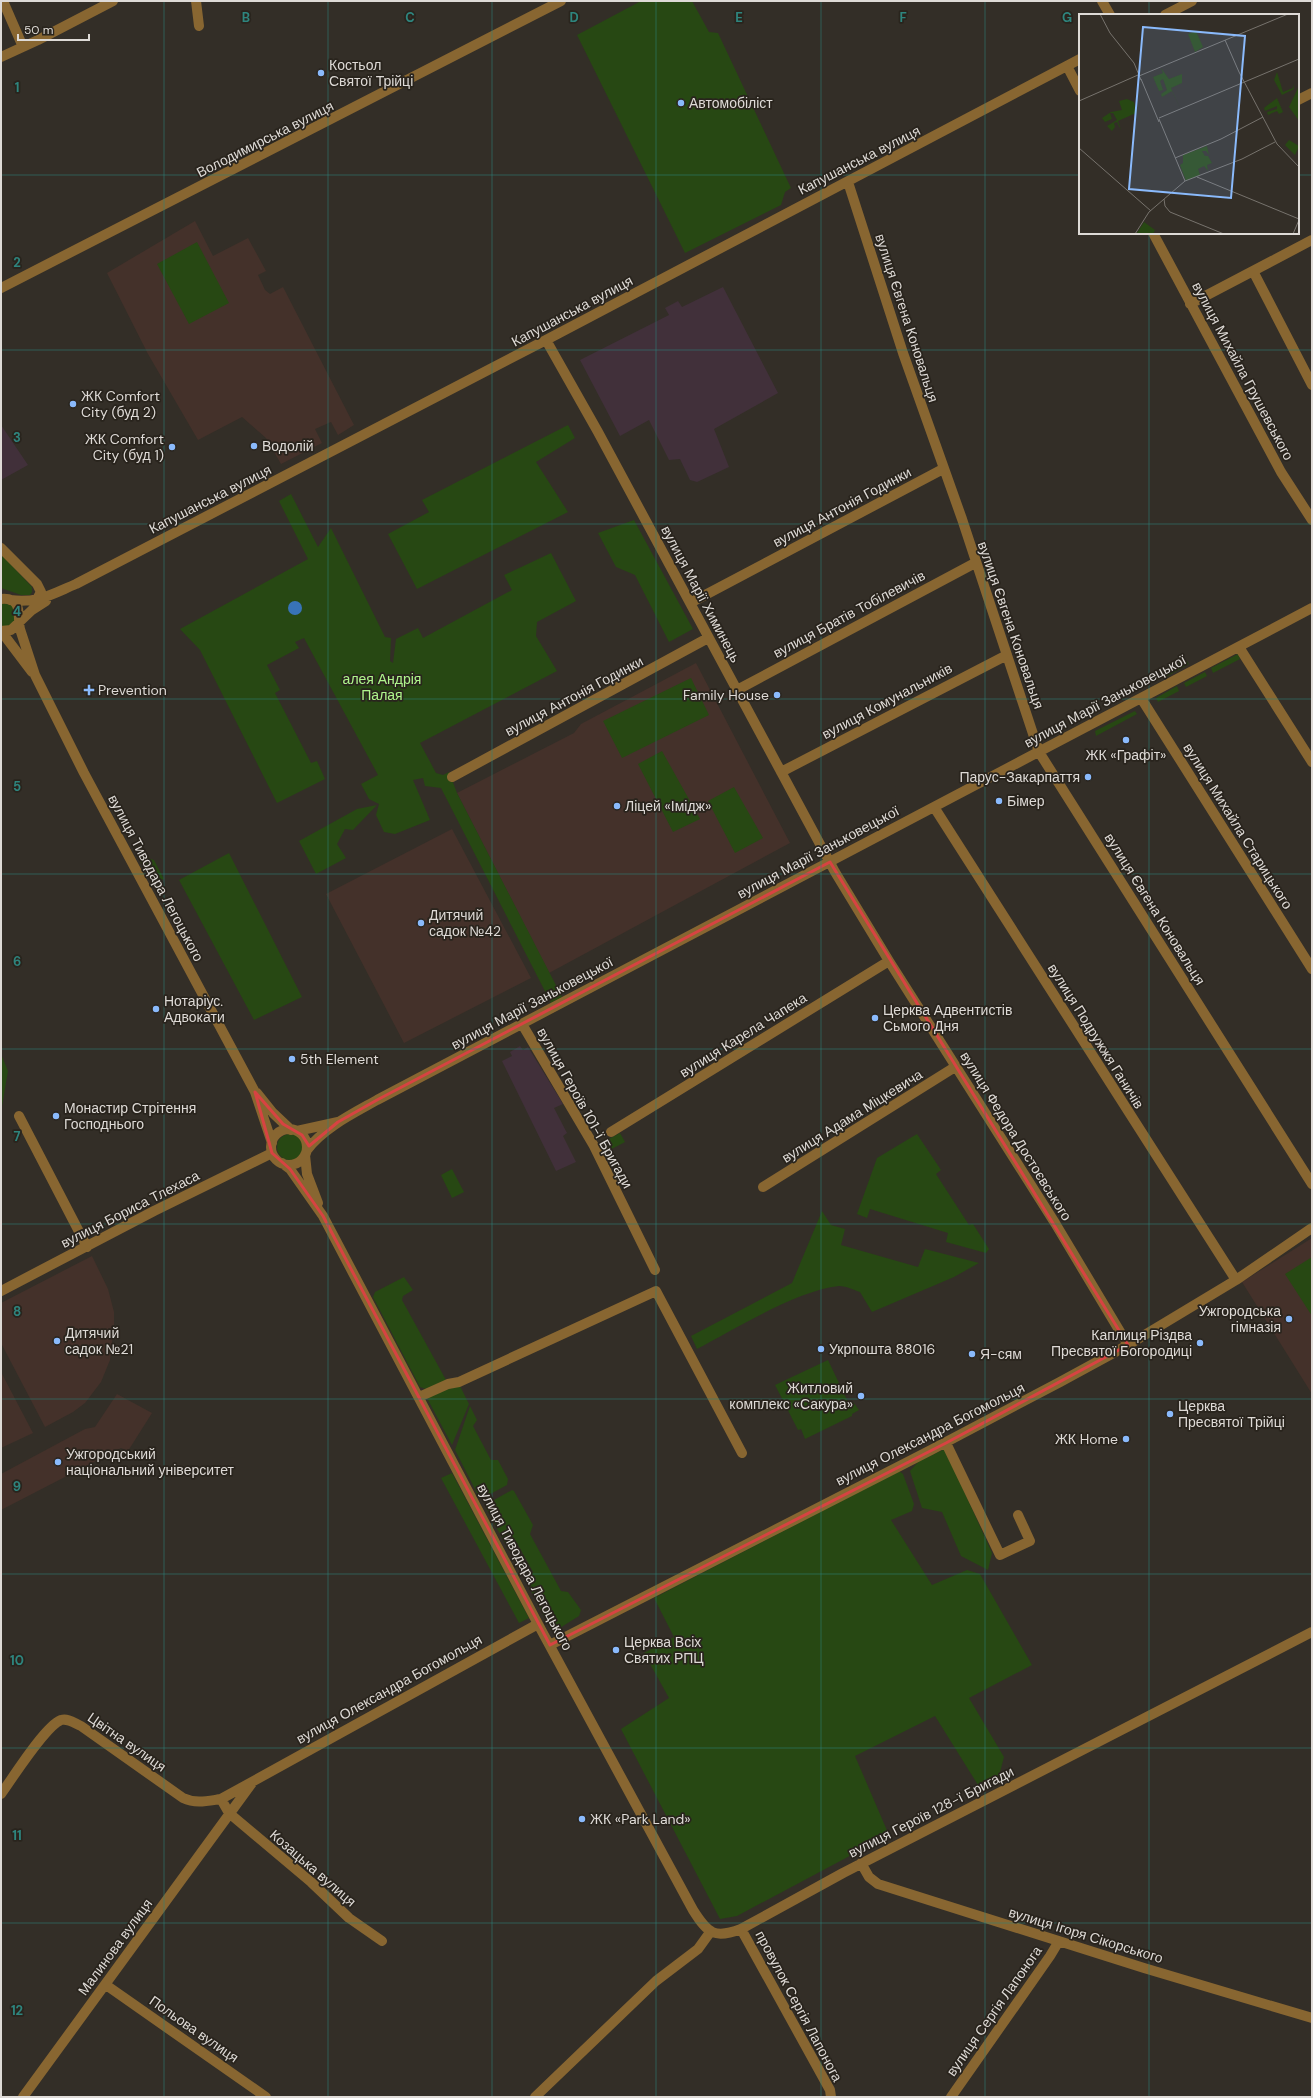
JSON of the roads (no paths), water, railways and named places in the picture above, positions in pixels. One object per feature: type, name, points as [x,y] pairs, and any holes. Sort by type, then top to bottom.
[{"type":"street","points":[[3,1],[23,47]]},
{"type":"street","points":[[1,57],[113,1]]},
{"type":"street","points":[[196,1],[199,26]]},
{"type":"street","name":"Володимирська вулиця","points":[[1,288],[561,1]]},
{"type":"street","points":[[1102,1],[1109,14]]},
{"type":"street","points":[[1167,14],[1192,1]]},
{"type":"street","name":"Капушанська вулиця","points":[[1,631],[11,630],[32,610],[76,584],[546,340],[1079,60]]},
{"type":"street","points":[[1067,66],[1079,89]]},
{"type":"street","points":[[1299,100],[1312,93]]},
{"type":"street","name":"вулиця Євгена Коновальця","points":[[848,182],[903,354],[1007,654],[1039,752],[1312,1184]]},
{"type":"street","name":"вулиця Михайла Грушевського","points":[[1154,234],[1281,472],[1312,520]]},
{"type":"street","points":[[1190,304],[1312,240]]},
{"type":"street","points":[[1253,271],[1312,385]]},
{"type":"street","name":"вулиця Марії Химинець","points":[[546,340],[598,432],[830,862]]},
{"type":"street","name":"вулиця Антонія Годинки","points":[[690,603],[943,469]]},
{"type":"street","points":[[1,548],[37,584],[41,592],[36,601]]},
{"type":"street","name":"вулиця Братів Тобілевичів","points":[[737,690],[975,563]]},
{"type":"street","points":[[37,584],[55,588],[76,584]]},
{"type":"street","name":"Капушанська вулиця","points":[[4,599],[24,602],[36,601],[76,584]]},
{"type":"street","name":"вулиця Тиводара Легоцького","points":[[4,599],[20,610],[19,622],[35,675],[84,773],[255,1092],[272,1143]]},
{"type":"street","name":"вулиця Марії Заньковецької","points":[[306,1153],[316,1140],[338,1122],[1312,608]]},
{"type":"street","name":"вулиця Тиводара Легоцького","points":[[1,631],[35,675]]},
{"type":"street","name":"вулиця Антонія Годинки","points":[[452,777],[708,638]]},
{"type":"street","points":[[1239,646],[1312,762]]},
{"type":"street","name":"вулиця Комунальників","points":[[781,772],[1007,654]]},
{"type":"street","name":"вулиця Михайла Старицького","points":[[1141,698],[1312,969]]},
{"type":"street","name":"вулиця Подружжя Ганичів","points":[[934,807],[1236,1280]]},
{"type":"street","name":"вулиця Федора Достоєвського","points":[[830,862],[889,961],[1055,1223],[1128,1344]]},
{"type":"street","name":"вулиця Карела Чапека","points":[[611,1132],[889,961]]},
{"type":"street","name":"вулиця Героїв 101-ї Бригади","points":[[522,1024],[594,1146],[655,1270]]},
{"type":"street","name":"вулиця Адама Міцкевича","points":[[763,1187],[955,1067]]},
{"type":"street","name":"вулиця Тиводара Легоцького","points":[[255,1092],[273,1113],[294,1130]]},
{"type":"street","points":[[19,1116],[87,1247]]},
{"type":"street","name":"вулиця Марії Заньковецької","points":[[294,1130],[338,1122]]},
{"type":"street","points":[[294,1130],[306,1141],[306,1153],[293,1164],[282,1163],[276,1159],[272,1153],[272,1143],[279,1132],[294,1130]]},
{"type":"street","name":"вулиця Бориса Тлехаса","points":[[1,1291],[272,1153]]},
{"type":"street","name":"вулиця Тиводара Легоцького","points":[[306,1153],[307,1174],[320,1212]]},
{"type":"street","name":"вулиця Тиводара Легоцького","points":[[282,1163],[290,1169],[320,1212],[538,1624],[693,1910],[705,1927],[711,1931]]},
{"type":"street","name":"вулиця Олександра Богомольця","points":[[550,1645],[946,1443],[1128,1344],[1236,1280],[1312,1228]]},
{"type":"street","points":[[419,1397],[448,1384],[459,1382],[656,1291],[742,1453]]},
{"type":"street","points":[[946,1443],[1000,1555],[1030,1541],[1018,1515]]},
{"type":"street","name":"вулиця Олександра Богомольця","points":[[221,1799],[254,1779],[538,1624]]},
{"type":"street","name":"вулиця Героїв 128-ї Бригади","points":[[711,1931],[720,1935],[726,1935],[741,1929],[861,1864],[1312,1632]]},
{"type":"street","name":"Цвітна вулиця","points":[[1,1794],[43,1736],[55,1723],[62,1720],[69,1720],[81,1726],[183,1798],[192,1802],[221,1799]]},
{"type":"street","name":"Малинова вулиця","points":[[23,2097],[106,1985],[254,1779]]},
{"type":"street","points":[[221,1799],[229,1813]]},
{"type":"street","name":"Козацька вулиця","points":[[229,1813],[311,1882],[349,1918],[382,1941]]},
{"type":"street","name":"вулиця Ігоря Сікорського","points":[[861,1864],[869,1877],[878,1884],[1312,2018]]},
{"type":"street","name":"провулок Сергія Лапонога","points":[[741,1929],[830,2090],[830,2097]]},
{"type":"street","points":[[535,2097],[656,1981],[698,1948],[711,1931]]},
{"type":"street","name":"вулиця Сергія Лапонога","points":[[951,2097],[1059,1941]]},
{"type":"street","name":"Польова вулиця","points":[[106,1985],[266,2097]]},
{"type":"water","points":[[295,601],[300,603],[302,608],[300,613],[295,615],[290,613],[288,608],[290,603]]},
{"type":"place","name":"Костьол Святої Трійці","points":[[321,73]]},
{"type":"place","name":"Автомобіліст","points":[[681,103]]},
{"type":"place","name":"ЖК Comfort City (буд 2)","points":[[73,404]]},
{"type":"place","name":"Водолій","points":[[254,446]]},
{"type":"place","name":"ЖК Comfort City (буд 1)","points":[[172,447]]},
{"type":"place","name":"Prevention","points":[[89,690]]},
{"type":"place","name":"Family House","points":[[777,695]]},
{"type":"place","name":"ЖК «Графіт»","points":[[1126,740]]},
{"type":"place","name":"Парус-Закарпаття","points":[[1088,777]]},
{"type":"place","name":"Бімер","points":[[999,801]]},
{"type":"place","name":"Ліцей «Імідж»","points":[[617,806]]},
{"type":"place","name":"Дитячий садок №42","points":[[421,923]]},
{"type":"place","name":"Нотаріус. Адвокати","points":[[156,1009]]},
{"type":"place","name":"Церква Адвентистів Сьмого Дня","points":[[875,1018]]},
{"type":"place","name":"5th Element","points":[[292,1059]]},
{"type":"place","name":"Монастир Стрітення Господнього","points":[[56,1116]]},
{"type":"place","name":"Ужгородська гімназія","points":[[1289,1319]]},
{"type":"place","name":"Дитячий садок №21","points":[[57,1341]]},
{"type":"place","name":"Каплиця Різдва Пресвятої Богородиці","points":[[1200,1343]]},
{"type":"place","name":"Укрпошта 88016","points":[[821,1349]]},
{"type":"place","name":"Я-сям","points":[[972,1354]]},
{"type":"place","name":"Житловий комплекс «Сакура»","points":[[861,1396]]},
{"type":"place","name":"Церква Пресвятої Трійці","points":[[1170,1414]]},
{"type":"place","name":"ЖК Home","points":[[1126,1439]]},
{"type":"place","name":"Ужгородський національний університет","points":[[58,1462]]},
{"type":"place","name":"Церква Всіх Святих РПЦ","points":[[616,1650]]},
{"type":"place","name":"ЖК «Park Land»","points":[[582,1819]]},
{"type":"park label","name":"алея Андрія Палая","points":[[382,688]]}]
